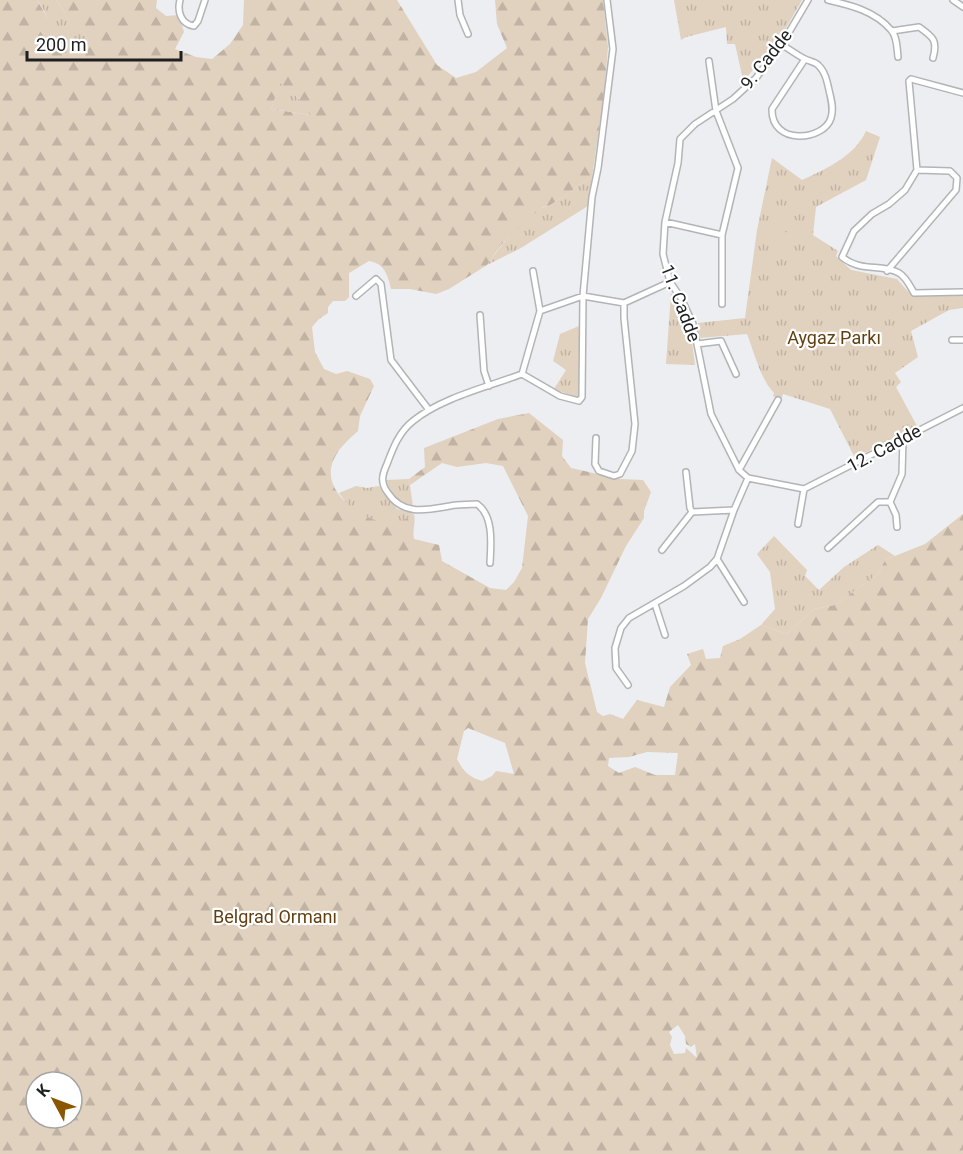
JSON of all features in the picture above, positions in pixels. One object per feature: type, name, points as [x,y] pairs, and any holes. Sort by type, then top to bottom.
[{"type":"street","points":[[180,0],[178,8],[182,19],[185,24],[194,26],[205,0]]},
{"type":"street","points":[[458,0],[460,15],[468,34]]},
{"type":"street","points":[[522,374],[560,396],[579,401],[582,397],[583,296],[592,197],[598,168],[613,50],[607,0]]},
{"type":"street","name":"9. Cadde","points":[[716,111],[756,78],[781,45],[808,0]]},
{"type":"street","points":[[828,0],[856,7],[872,15],[892,31],[898,57]]},
{"type":"street","points":[[856,7],[860,0]]},
{"type":"street","points":[[953,0],[963,7]]},
{"type":"street","points":[[892,31],[920,27],[932,36],[936,47],[933,58]]},
{"type":"street","points":[[781,45],[818,65],[826,76],[833,106],[831,120],[822,129],[807,135],[791,135],[776,129],[772,119],[772,109],[805,59]]},
{"type":"street","points":[[709,61],[716,111],[738,168],[722,235],[722,304]]},
{"type":"street","points":[[963,93],[910,79],[917,170],[904,190],[854,231],[842,257],[852,265],[898,272],[907,280],[914,292],[963,292]]},
{"type":"street","name":"11. Cadde","points":[[716,111],[696,124],[680,140],[678,163],[665,222],[663,254],[670,282],[681,298],[693,324],[711,414],[739,470]]},
{"type":"street","points":[[887,271],[956,190],[957,178],[950,171],[917,170]]},
{"type":"street","points":[[665,222],[722,235]]},
{"type":"street","points":[[522,374],[540,311],[533,271]]},
{"type":"street","points":[[356,296],[376,279],[381,284],[391,360],[429,410]]},
{"type":"street","points":[[540,311],[583,296],[624,303],[670,282]]},
{"type":"street","points":[[596,438],[595,464],[599,471],[614,476],[620,474],[632,452],[635,424],[624,303]]},
{"type":"street","points":[[480,315],[484,371],[489,386]]},
{"type":"street","points":[[952,340],[963,340]]},
{"type":"street","points":[[698,344],[721,341],[735,374]]},
{"type":"street","points":[[490,563],[491,534],[484,509],[477,504],[451,506],[430,511],[406,509],[392,499],[383,487],[381,478],[397,439],[410,423],[429,410],[522,374]]},
{"type":"street","points":[[778,400],[739,470],[748,478],[804,489],[798,524]]},
{"type":"street","name":"12. Cadde","points":[[804,489],[963,408]]},
{"type":"street","points":[[897,526],[896,515],[890,502],[903,474],[903,439]]},
{"type":"street","points":[[686,472],[692,512]]},
{"type":"street","points":[[628,685],[616,668],[615,648],[621,628],[641,609],[655,604],[684,586],[717,559],[748,478]]},
{"type":"street","points":[[828,548],[878,502],[890,502]]},
{"type":"street","points":[[662,550],[692,512],[734,510]]},
{"type":"street","points":[[717,559],[744,602]]},
{"type":"street","points":[[655,604],[666,635]]},
{"type":"green space","name":"Belgrad Ormanı","points":[[0,0],[37,0],[53,27],[54,36],[63,51],[78,66],[86,53],[88,41],[83,31],[74,33],[63,9],[56,0],[157,0],[156,8],[166,16],[179,15],[184,32],[175,49],[196,57],[212,59],[230,44],[243,25],[244,0],[397,0],[437,65],[456,78],[476,72],[507,48],[497,24],[495,0],[603,0],[608,47],[604,95],[592,177],[526,220],[501,245],[487,265],[449,289],[436,294],[410,289],[391,289],[385,270],[369,261],[349,273],[349,297],[345,301],[333,301],[328,307],[328,313],[312,327],[315,352],[324,369],[336,374],[347,371],[370,379],[374,386],[360,416],[358,431],[346,442],[332,464],[331,476],[334,487],[351,507],[375,520],[387,523],[399,522],[414,514],[414,539],[439,545],[442,561],[490,588],[506,590],[522,568],[528,516],[503,466],[486,463],[457,467],[442,463],[410,485],[409,479],[425,467],[424,448],[498,419],[529,413],[563,440],[562,456],[571,468],[620,479],[643,480],[651,492],[644,511],[644,518],[626,546],[601,598],[588,619],[585,663],[597,712],[603,716],[610,714],[623,719],[637,700],[664,707],[670,687],[691,665],[687,654],[703,649],[706,659],[720,658],[723,646],[740,639],[761,625],[787,634],[814,609],[835,605],[878,574],[885,560],[925,544],[963,514],[963,1154],[0,1154]],"holes":[[[280,83],[297,97],[311,115],[271,109]],[[468,728],[505,743],[514,774],[496,771],[482,781],[467,773],[457,759],[464,731]],[[647,752],[678,753],[675,775],[655,775],[635,767],[619,773],[608,766],[609,758],[629,757]],[[678,1025],[685,1036],[686,1044],[691,1047],[695,1044],[697,1058],[686,1048],[685,1053],[674,1054],[670,1045],[672,1037],[669,1032]]]},
{"type":"green space","points":[[37,0],[56,0],[74,32],[83,31],[88,45],[78,66],[58,44]]},
{"type":"green space","points":[[674,0],[802,0],[779,40],[739,86],[742,75],[735,44],[727,44],[726,27],[681,40]]},
{"type":"green space","points":[[280,82],[297,97],[312,115],[271,109]]},
{"type":"green space","name":"Aygaz Parkı","points":[[866,131],[880,137],[866,180],[816,207],[813,235],[838,251],[836,256],[851,270],[897,279],[911,295],[963,295],[963,308],[949,310],[911,331],[918,357],[895,373],[901,382],[896,387],[917,426],[855,458],[830,409],[783,394],[781,400],[773,396],[774,393],[762,373],[747,334],[699,338],[698,323],[745,318],[757,230],[772,158],[802,180],[847,155],[855,148]]},
{"type":"green space","points":[[592,177],[588,206],[521,248],[487,265],[524,221]]},
{"type":"green space","points":[[779,204],[799,223],[790,232],[770,214]]},
{"type":"green space","points":[[775,222],[795,241],[786,251],[765,232]]},
{"type":"green space","points":[[671,293],[690,326],[695,365],[666,364]]},
{"type":"green space","points":[[579,326],[579,395],[576,397],[554,389],[566,370],[553,361],[560,334]]},
{"type":"green space","points":[[409,479],[413,506],[406,506],[384,483],[386,480]]},
{"type":"green space","points":[[356,486],[367,488],[379,486],[397,509],[414,514],[402,522],[389,524],[362,515],[349,506],[339,493]]},
{"type":"green space","points":[[774,536],[807,570],[805,576],[819,590],[844,567],[878,545],[895,556],[885,560],[878,574],[856,590],[835,605],[814,609],[787,634],[761,625],[775,609],[770,572],[757,554]]}]
